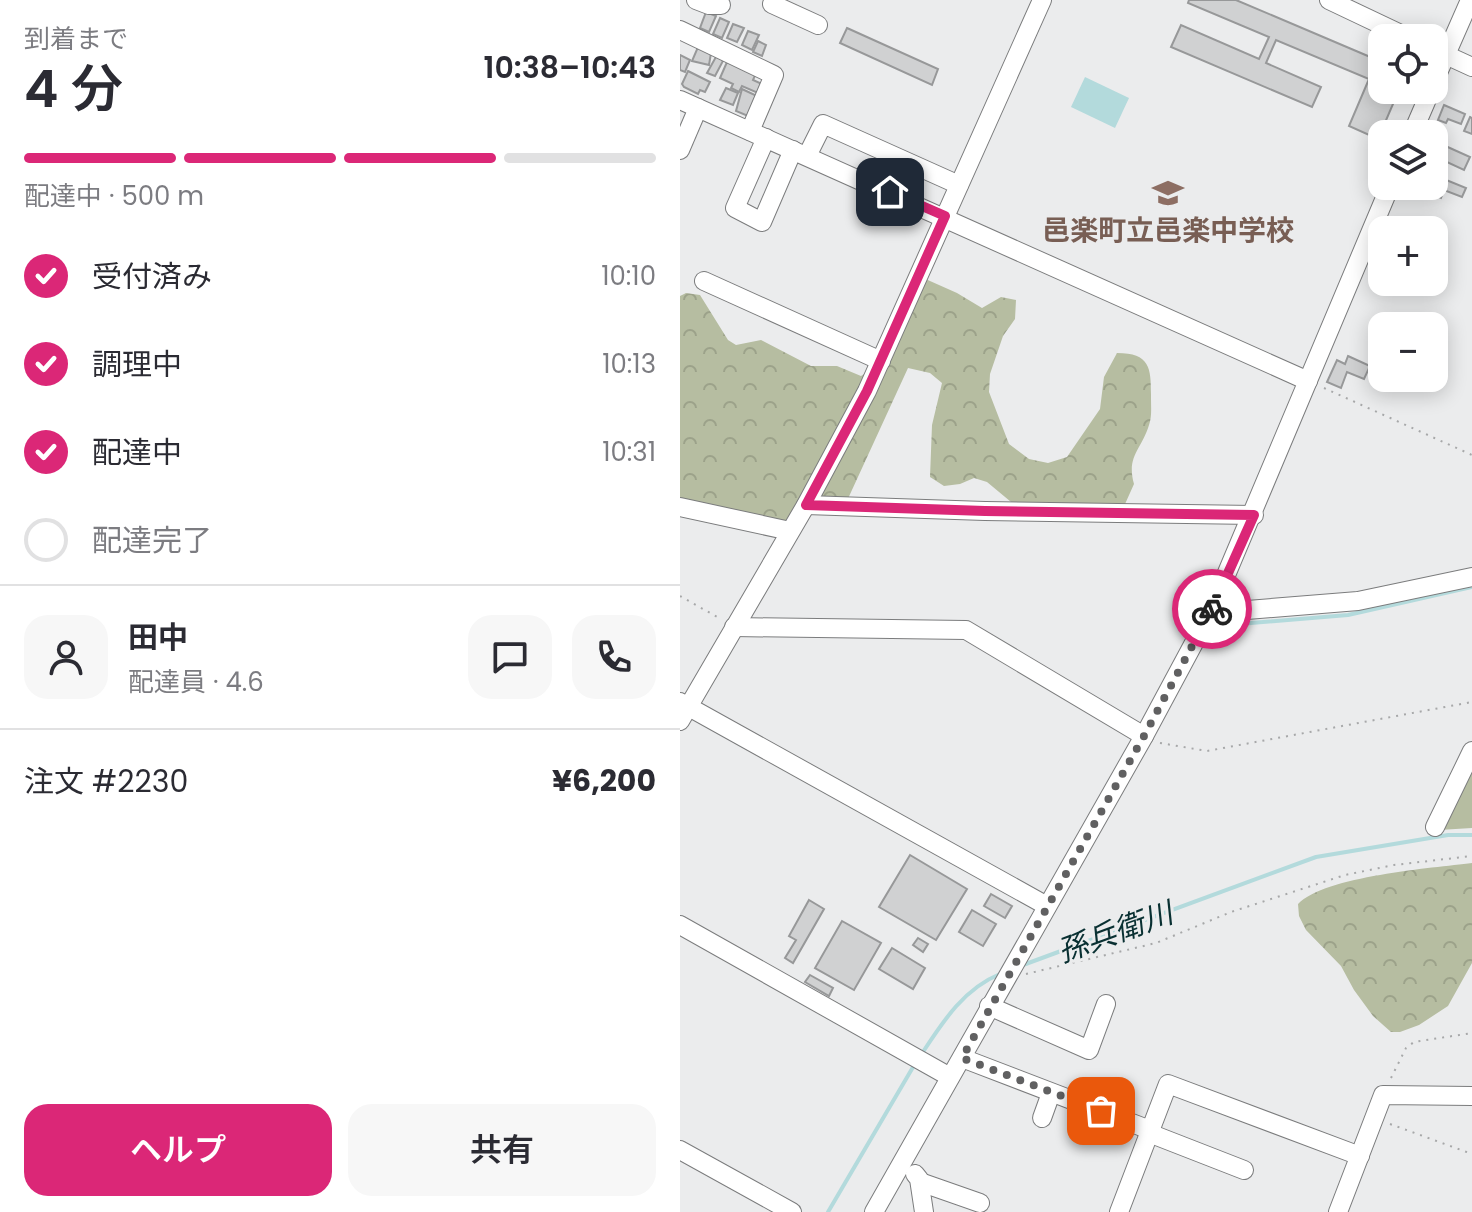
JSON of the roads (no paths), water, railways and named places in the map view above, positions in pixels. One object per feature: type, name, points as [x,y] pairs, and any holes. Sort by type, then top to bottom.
[{"type":"street","points":[[696,0],[721,5]]},
{"type":"street","points":[[772,4],[811,21],[812,0]]},
{"type":"street","points":[[1042,0],[881,361],[806,505],[683,710],[1047,906]]},
{"type":"street","points":[[1329,0],[1380,24]]},
{"type":"street","points":[[1448,38],[1470,0]]},
{"type":"street","points":[[680,30],[774,75],[735,208],[762,222],[800,153],[823,124],[959,185]]},
{"type":"street","points":[[1448,56],[1472,67]]},
{"type":"street","points":[[680,100],[1308,381]]},
{"type":"street","points":[[680,150],[698,108]]},
{"type":"street","points":[[874,1212],[1144,736],[1210,613],[1254,515],[1384,200]]},
{"type":"street","points":[[704,281],[881,361]]},
{"type":"street","points":[[806,505],[1254,515]]},
{"type":"street","points":[[680,507],[790,531]]},
{"type":"street","points":[[1210,613],[1358,601],[1472,577]]},
{"type":"street","points":[[734,627],[966,630],[1144,736]]},
{"type":"street","points":[[1435,827],[1472,751]]},
{"type":"street","points":[[680,925],[950,1077]]},
{"type":"street","points":[[989,1006],[1089,1050],[1106,1004]]},
{"type":"street","points":[[962,1058],[1244,1170]]},
{"type":"street","points":[[1119,1212],[1168,1084],[1360,1156]]},
{"type":"street","points":[[1042,1118],[1051,1093]]},
{"type":"street","points":[[1338,1212],[1383,1095],[1472,1096]]},
{"type":"street","points":[[680,1150],[792,1212]]},
{"type":"street","points":[[905,1159],[920,1182],[924,1212]]},
{"type":"street","points":[[920,1182],[980,1203]]},
{"type":"water","points":[[1085,77],[1129,98],[1115,128],[1071,107]]},
{"type":"waterway","points":[[1227,625],[1348,615],[1472,587]]},
{"type":"waterway","name":"孫兵衛川","points":[[1023,965],[1316,857],[1448,835],[1472,835]]},
{"type":"waterway","name":"孫兵衛川","points":[[921,1055],[945,1019],[964,998],[1000,974]]},
{"type":"waterway","name":"孫兵衛川","points":[[828,1212],[916,1062]]},
{"type":"place","name":"邑楽町立邑楽中学校","points":[[1168,193]]}]
